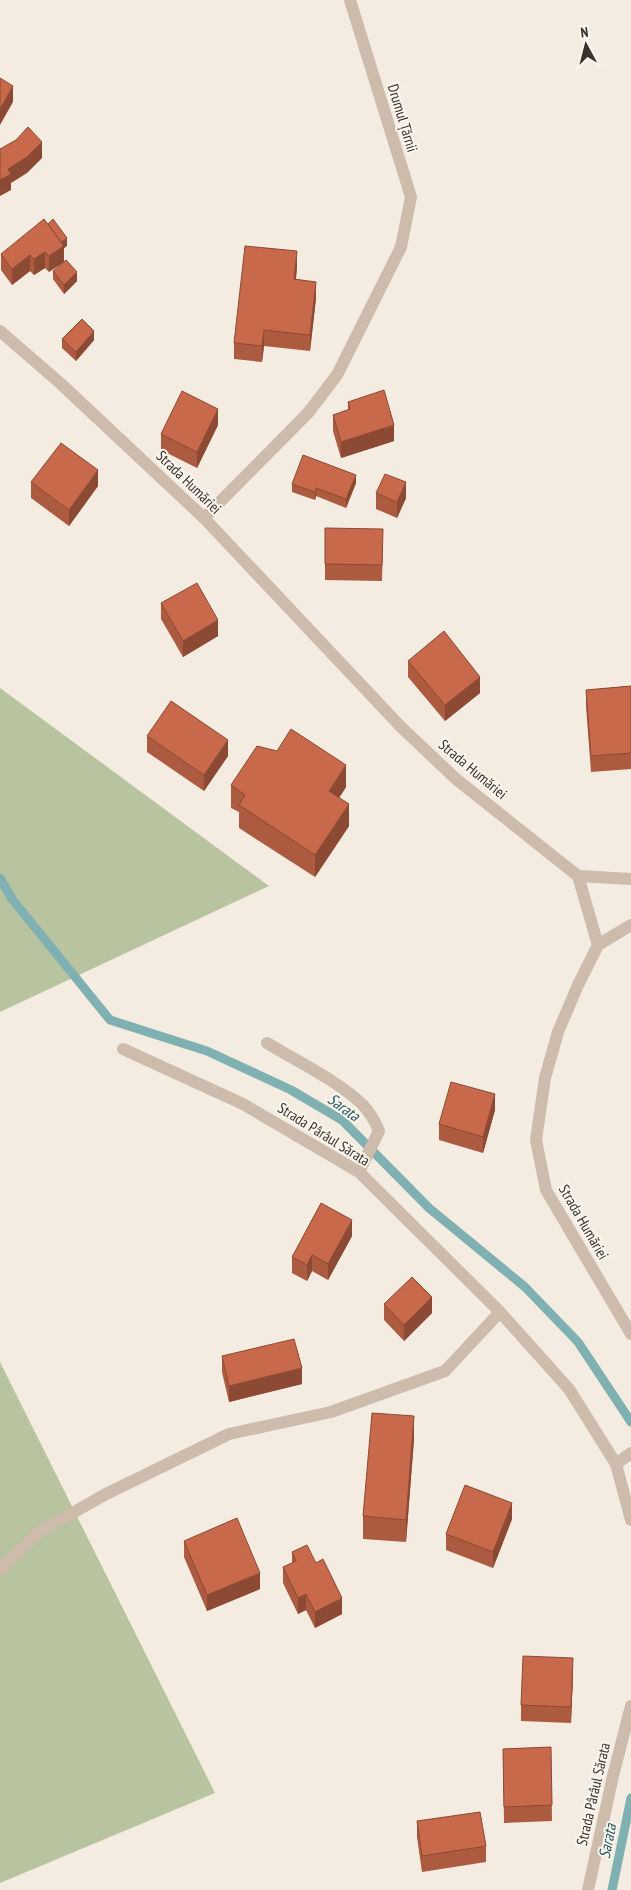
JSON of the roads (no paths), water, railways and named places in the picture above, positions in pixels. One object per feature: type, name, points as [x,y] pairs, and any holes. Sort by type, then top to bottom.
[{"type":"street","name":"Drumul Țărnii","points":[[204,518],[308,413],[337,375],[400,247],[411,197],[350,0]]},
{"type":"street","name":"Strada Humăriei","points":[[0,330],[60,383],[204,518],[401,727],[456,778],[578,876]]},
{"type":"street","points":[[631,879],[578,876],[598,945],[631,925]]},
{"type":"street","name":"Strada Humăriei","points":[[598,945],[558,1032],[544,1078],[536,1140],[546,1190],[631,1334]]},
{"type":"street","points":[[267,1043],[335,1084],[362,1104],[374,1118],[379,1131],[361,1167]]},
{"type":"street","name":"Strada Pârâul Sărata","points":[[123,1049],[243,1104],[361,1167],[500,1312],[569,1389],[616,1464],[631,1520]]},
{"type":"street","points":[[0,1570],[39,1532],[106,1494],[229,1434],[331,1412],[445,1370],[500,1312]]},
{"type":"street","points":[[616,1464],[629,1454]]},
{"type":"street","name":"Strada Pârâul Sărata","points":[[588,1890],[631,1706]]},
{"type":"waterway","name":"Sarata","points":[[0,878],[12,899],[110,1020],[207,1051],[291,1090],[342,1120],[429,1208],[525,1287],[578,1342],[631,1422]]},
{"type":"waterway","name":"Sarata","points":[[612,1890],[631,1798]]}]
